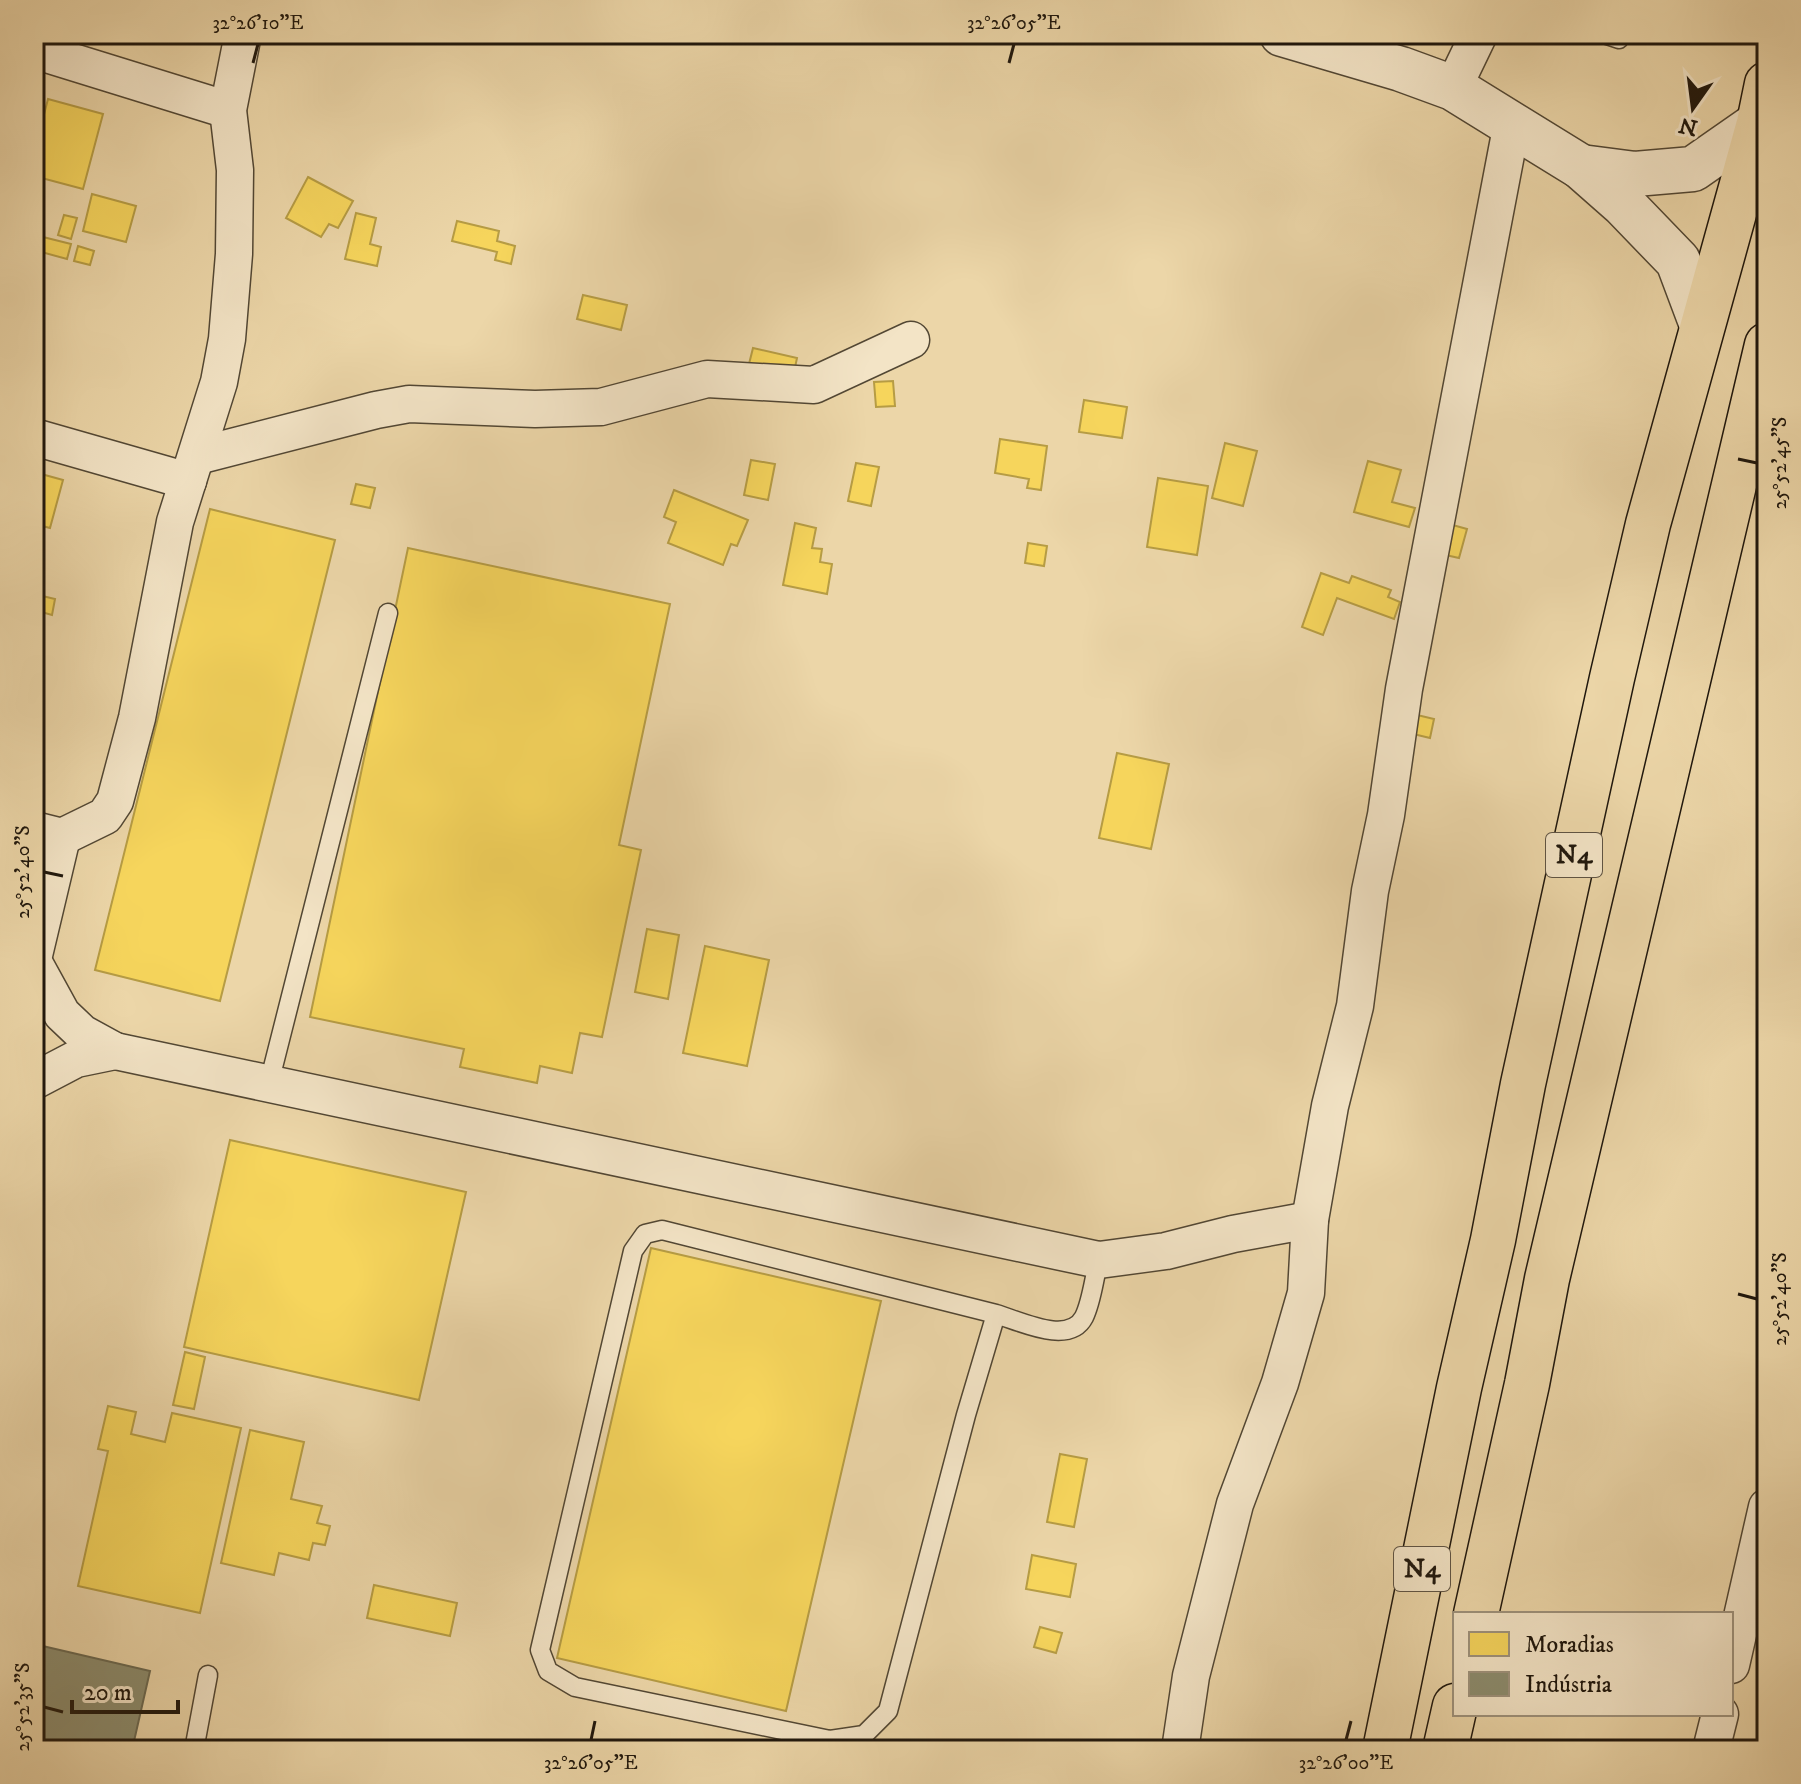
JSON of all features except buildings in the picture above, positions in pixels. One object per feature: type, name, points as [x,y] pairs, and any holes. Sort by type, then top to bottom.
[{"type":"highway","name":"N4","points":[[1385,1750],[1523,1084],[1612,678],[1648,524],[1702,325],[1752,201],[1763,104]]},
{"type":"highway","name":"N4","points":[[1476,1612],[1554,1249],[1767,345]]},
{"type":"highway","points":[[1445,1750],[1453,1715]]},
{"type":"street","points":[[34,955],[48,834],[105,816],[115,801],[137,718],[175,522],[219,382],[227,339],[234,254],[235,184],[228,110],[243,34]]},
{"type":"street","points":[[1282,34],[1401,69],[1453,88],[1581,167],[1623,204],[1678,261],[1702,325]]},
{"type":"street","points":[[1453,88],[1479,34]]},
{"type":"street","points":[[34,50],[228,110]]},
{"type":"street","points":[[1581,167],[1635,174],[1693,169],[1763,104]]},
{"type":"street","points":[[1180,1750],[1191,1676],[1235,1504],[1280,1383],[1306,1293],[1310,1220],[1330,1106],[1355,1006],[1370,891],[1386,815],[1404,689],[1512,123]]},
{"type":"street","points":[[34,437],[192,468],[376,410],[409,404],[535,409],[601,407],[707,379],[814,385],[911,340]]},
{"type":"street","points":[[34,963],[62,1014],[82,1033],[115,1051],[1099,1260],[1166,1251],[1233,1234],[1310,1220]]},
{"type":"street","points":[[34,1081],[76,1059],[115,1051]]},
{"type":"street","points":[[1733,1656],[1767,1507]]},
{"type":"street","points":[[1711,1750],[1720,1716]]},
{"type":"lane","points":[[1604,34],[1619,39],[1620,34]]},
{"type":"lane","points":[[269,1083],[388,613]]},
{"type":"lane","points":[[996,1314],[966,1415],[888,1711],[864,1735],[830,1740],[575,1687],[548,1671],[540,1650],[633,1251],[645,1234],[662,1230],[996,1314],[1061,1333],[1074,1328],[1084,1317],[1099,1260]]},
{"type":"lane","points":[[194,1750],[208,1675]]}]
